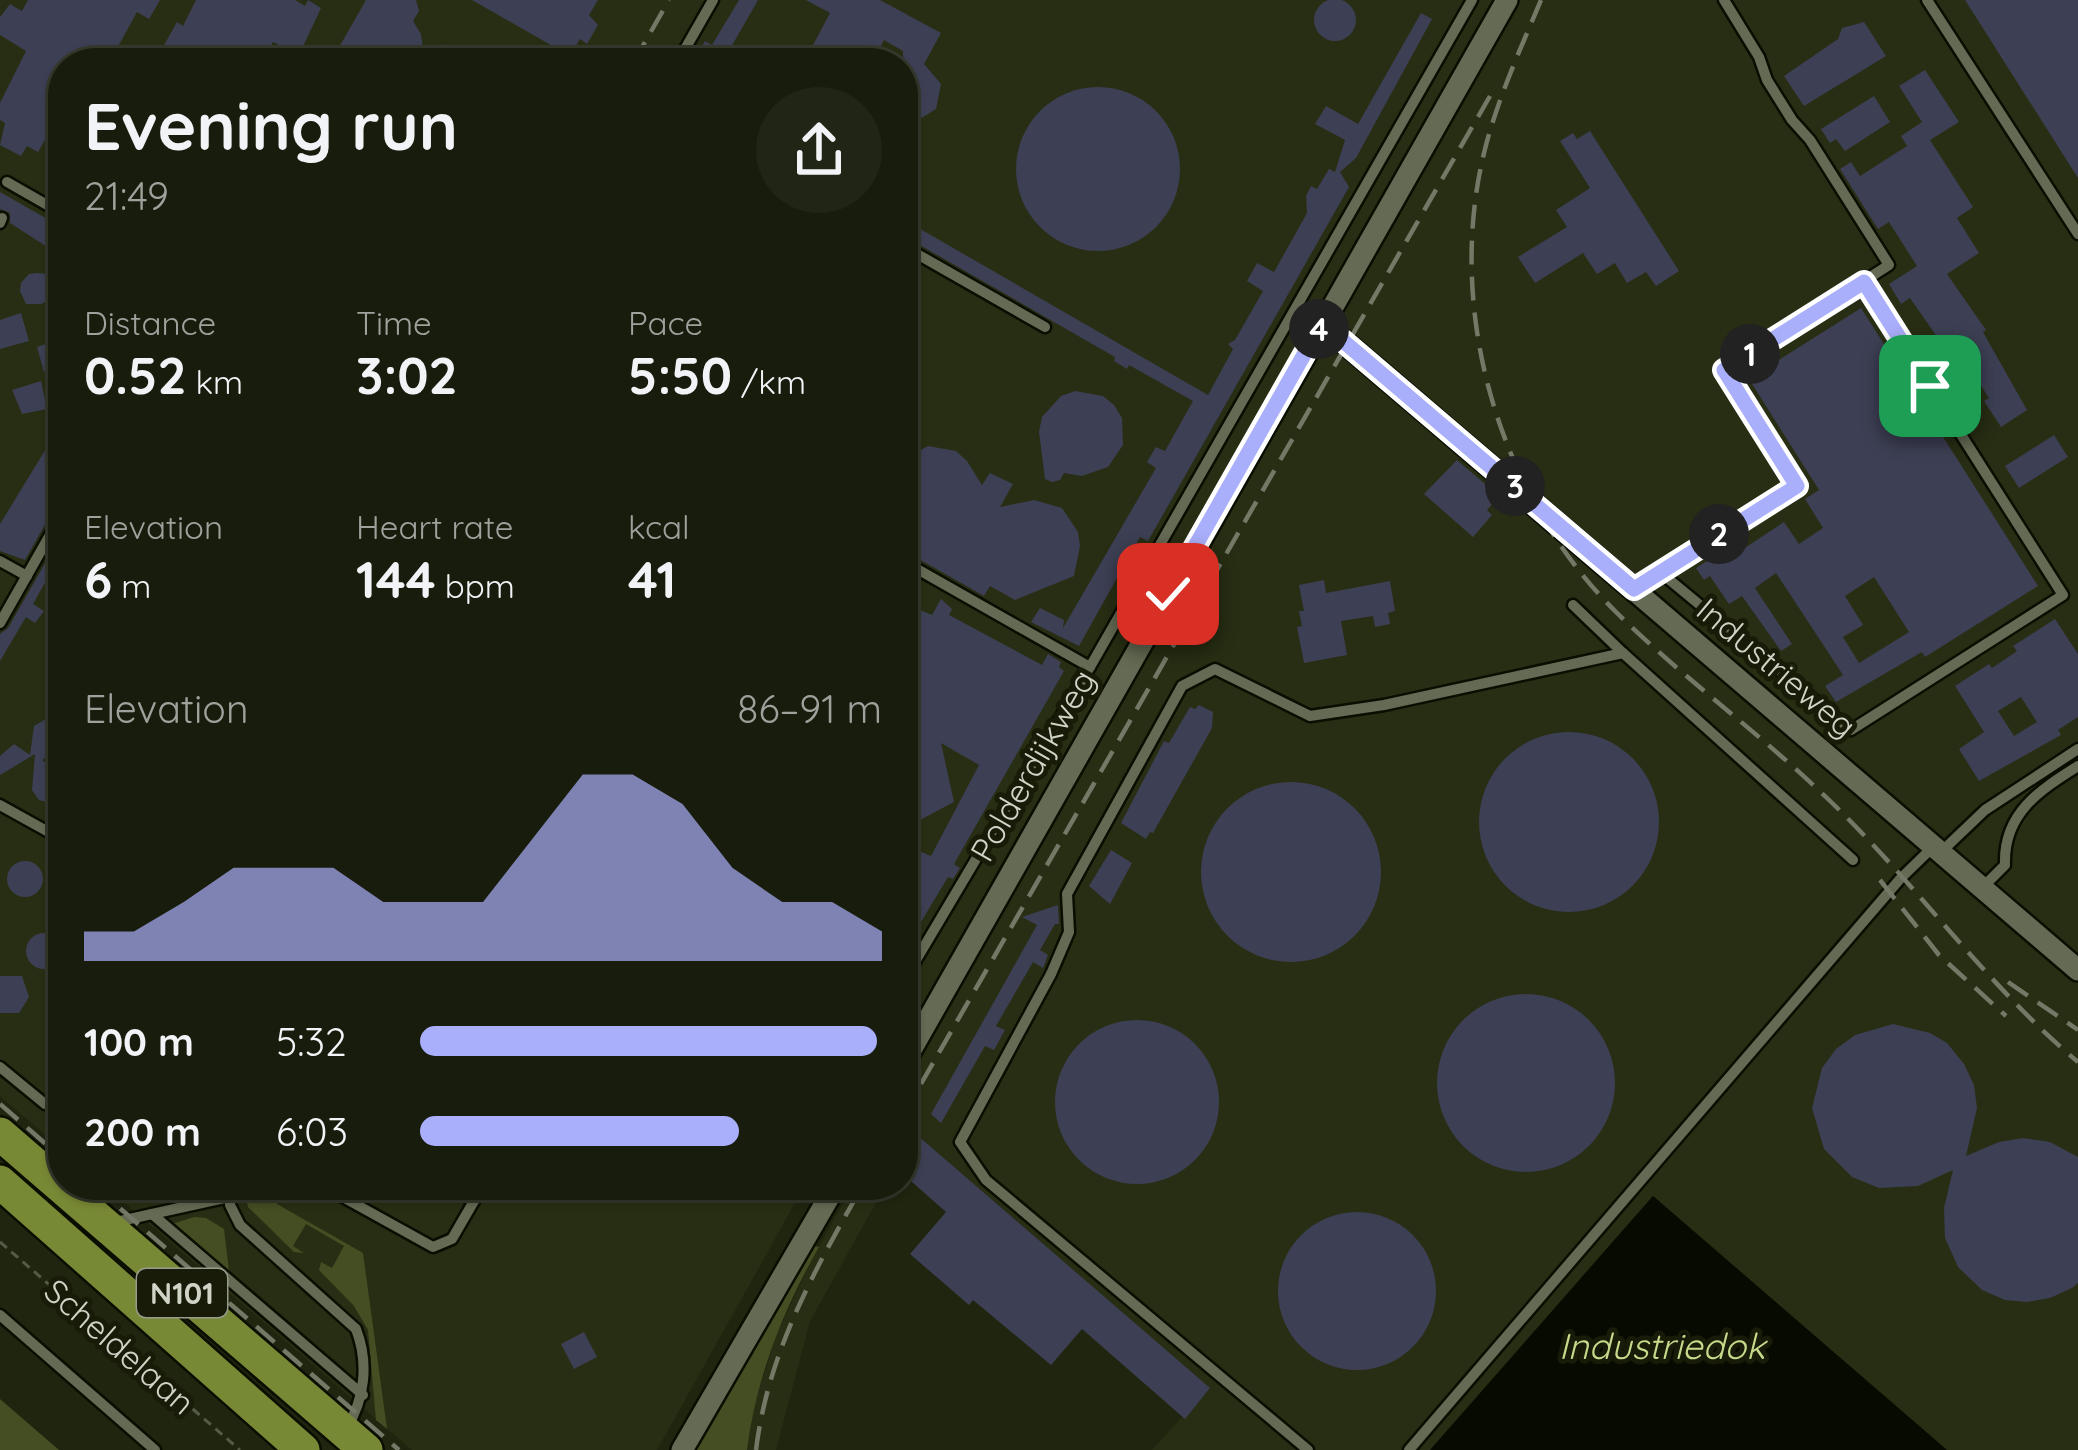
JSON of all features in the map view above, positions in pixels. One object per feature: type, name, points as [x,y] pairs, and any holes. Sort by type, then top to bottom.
[{"type":"main road","name":"N101","points":[[0,1134],[48,1172]]},
{"type":"main road","name":"Scheldelaan","points":[[0,1182],[303,1450]]},
{"type":"main road","points":[[62,1235],[67,1200]]},
{"type":"main road","name":"N101","points":[[79,1200],[102,1226],[346,1444]]},
{"type":"street","name":"Polderdijkweg","points":[[918,1037],[1507,0]]},
{"type":"street","name":"Industrieweg","points":[[1322,323],[2078,970]]},
{"type":"street","points":[[682,1450],[827,1200]]},
{"type":"lane","points":[[685,48],[712,0]]},
{"type":"lane","points":[[918,957],[1090,667],[1472,0]]},
{"type":"lane","points":[[1634,589],[1797,486],[1724,370],[1889,265],[1767,80],[1760,57],[1724,0]]},
{"type":"lane","points":[[1927,0],[2078,234]]},
{"type":"lane","points":[[8,185],[48,206]]},
{"type":"lane","points":[[918,255],[1045,327]]},
{"type":"lane","points":[[1660,572],[1850,730],[2063,595],[1864,282]]},
{"type":"lane","points":[[0,623],[48,539]]},
{"type":"lane","points":[[0,561],[27,576]]},
{"type":"lane","points":[[918,570],[1090,667]]},
{"type":"lane","points":[[1573,605],[1853,860]]},
{"type":"lane","points":[[1309,1450],[986,1180],[960,1142],[1051,974],[1069,932],[1067,894],[1182,686],[1215,669],[1310,716],[1384,705],[1623,653]]},
{"type":"lane","points":[[1409,1450],[1900,879],[1985,810],[2078,749]]},
{"type":"lane","points":[[1982,888],[2005,865],[2005,850],[2029,797],[2078,766]]},
{"type":"lane","points":[[0,805],[48,832]]},
{"type":"lane","points":[[0,1067],[48,1103]]},
{"type":"lane","points":[[102,1226],[199,1200]]},
{"type":"lane","points":[[232,1200],[240,1225],[356,1328],[364,1395],[346,1444]]},
{"type":"lane","points":[[348,1200],[433,1247],[452,1239],[474,1201]]},
{"type":"lane","points":[[152,1214],[364,1395]]},
{"type":"lane","points":[[0,1315],[155,1450]]},
{"type":"path","name":"Scheldelaan","points":[[0,1242],[240,1450]]},
{"type":"shaded area","points":[[0,0],[2078,0],[2078,1450],[1947,1450],[1653,1196],[1430,1450],[1152,1450],[1183,1416],[918,1186],[918,48],[48,48],[48,1137],[0,1096]]},
{"type":"shaded area","points":[[121,1200],[797,1200],[657,1450],[412,1450]]},
{"type":"shaded area","points":[[246,1200],[279,1200],[277,1204],[363,1253],[387,1429],[376,1420],[368,1330],[354,1306],[319,1270],[321,1262],[332,1268],[344,1246],[306,1224],[293,1246],[304,1253],[294,1252]]},
{"type":"shaded area","points":[[845,1200],[878,1200],[810,1321],[776,1450],[747,1450],[754,1405],[776,1336]]},
{"type":"shaded area","points":[[194,1217],[224,1229],[229,1271],[172,1224]]},
{"type":"shaded area","points":[[815,1246],[819,1247],[764,1371],[747,1450],[696,1450]]},
{"type":"shaded area","points":[[0,1399],[59,1450],[0,1450]]},
{"type":"water","name":"Industriedok","points":[[1653,1196],[1947,1450],[1430,1450]]},
{"type":"building","points":[[1335,-1],[1350,5],[1356,20],[1350,35],[1335,41],[1320,35],[1314,20],[1320,5]]},
{"type":"building","points":[[28,0],[160,0],[149,19],[137,12],[117,48],[48,48],[48,142],[38,152],[27,146],[21,156],[0,145],[5,123],[0,120],[0,103],[26,51],[0,35],[0,17],[10,4],[22,11]]},
{"type":"building","points":[[196,0],[295,0],[305,6],[308,0],[321,8],[302,48],[273,42],[270,48],[162,48],[177,22],[183,26]]},
{"type":"building","points":[[366,0],[416,0],[419,11],[413,21],[423,48],[339,48]]},
{"type":"building","points":[[472,0],[598,0],[589,15],[598,25],[587,44],[580,39],[575,48],[556,48]]},
{"type":"building","points":[[739,0],[758,0],[731,48],[701,48],[705,41],[712,45]]},
{"type":"building","points":[[806,0],[880,0],[941,33],[924,64],[941,84],[936,109],[918,119],[918,48],[898,48],[884,40],[880,48],[812,48],[830,13]]},
{"type":"building","points":[[1965,0],[2078,0],[2078,178]]},
{"type":"building","points":[[1421,13],[1432,19],[1356,158],[1340,172],[1349,187],[1148,541],[1140,537],[1079,646],[1031,622],[1040,608],[1064,620],[1063,628],[1156,468],[1147,462],[1156,447],[1165,451],[1193,401],[1129,365],[1127,369],[1115,357],[918,244],[918,228],[1208,395],[1233,349],[1228,344],[1235,340],[1263,291],[1247,281],[1257,263],[1274,272],[1307,213],[1311,186],[1317,189],[1329,169],[1335,172],[1345,140],[1315,124],[1326,106],[1358,124]]},
{"type":"building","points":[[1864,22],[1886,56],[1804,106],[1784,76],[1838,39],[1842,28]]},
{"type":"building","points":[[1925,70],[1959,122],[1930,140],[1973,207],[1957,218],[1979,253],[1947,274],[1986,330],[2027,410],[2001,427],[1984,401],[1989,398],[1957,349],[1949,354],[1910,298],[1901,304],[1889,284],[1917,266],[1889,222],[1878,229],[1840,169],[1851,162],[1860,176],[1907,146],[1901,136],[1922,122],[1899,86]]},
{"type":"building","points":[[1098,87],[1129,93],[1156,111],[1174,138],[1180,169],[1174,200],[1156,227],[1129,245],[1098,251],[1067,245],[1040,227],[1022,200],[1016,169],[1022,138],[1040,111],[1067,93]]},
{"type":"building","points":[[1874,96],[1890,122],[1845,151],[1836,139],[1830,143],[1821,129]]},
{"type":"building","points":[[1590,131],[1679,271],[1656,286],[1646,272],[1627,283],[1615,263],[1597,274],[1583,253],[1535,283],[1518,257],[1567,227],[1556,210],[1590,188],[1560,141]]},
{"type":"building","points":[[0,192],[48,219],[48,247],[10,223],[10,213],[0,209]]},
{"type":"building","points":[[29,274],[46,274],[48,301],[26,304],[20,291]]},
{"type":"building","points":[[1861,308],[2038,586],[1925,657],[1922,652],[1836,702],[1825,686],[1843,675],[1776,573],[1755,588],[1792,644],[1781,651],[1742,596],[1729,604],[1710,576],[1704,580],[1696,568],[1729,547],[1734,555],[1784,522],[1799,544],[1823,528],[1805,499],[1819,490],[1749,379]],"holes":[[[1874,577],[1909,632],[1859,663],[1843,637],[1863,625],[1845,596]]]},
{"type":"building","points":[[21,313],[29,341],[0,349],[0,320]]},
{"type":"building","points":[[48,343],[48,372],[44,372],[37,347]]},
{"type":"building","points":[[41,381],[47,409],[22,414],[12,390]]},
{"type":"building","points":[[1075,391],[1103,396],[1114,405],[1122,418],[1123,445],[1108,467],[1082,476],[1064,473],[1052,482],[1045,479],[1039,432],[1042,417],[1061,396]]},
{"type":"building","points":[[2054,435],[2068,457],[2019,488],[2005,466]]},
{"type":"building","points":[[48,446],[48,519],[25,560],[0,551],[0,524]]},
{"type":"building","points":[[928,446],[956,451],[982,485],[990,473],[1013,484],[1000,507],[1034,500],[1062,508],[1078,532],[1074,576],[1015,600],[990,586],[984,596],[918,559],[918,452]]},
{"type":"building","points":[[1457,460],[1499,496],[1487,510],[1492,515],[1473,537],[1424,494]]},
{"type":"building","points":[[48,558],[48,578],[33,604],[44,611],[35,623],[26,617],[0,661],[0,634]]},
{"type":"building","points":[[1324,580],[1326,593],[1390,581],[1395,611],[1388,613],[1390,624],[1375,627],[1373,616],[1341,621],[1347,655],[1304,663],[1297,627],[1302,626],[1299,611],[1304,611],[1299,585]]},
{"type":"building","points":[[941,599],[952,609],[949,615],[1042,665],[1048,654],[1061,662],[1064,671],[954,864],[960,868],[953,879],[948,877],[918,927],[918,850],[931,856],[979,765],[941,743],[954,802],[918,821],[918,609],[932,615]]},
{"type":"building","points":[[2055,619],[2078,654],[2078,717],[2058,730],[2061,735],[1979,781],[1959,749],[1984,732],[1955,686],[2017,651],[2013,646]],"holes":[[[2021,697],[2037,722],[2014,736],[1998,711]]]},
{"type":"building","points":[[1199,705],[1213,712],[1212,728],[1146,839],[1121,823],[1164,741],[1169,743],[1190,707]]},
{"type":"building","points":[[48,720],[48,756],[42,760],[48,765],[48,802],[32,790],[35,754],[0,775],[0,756],[14,744],[30,755],[34,726]]},
{"type":"building","points":[[1569,732],[1604,739],[1633,758],[1652,787],[1659,822],[1652,857],[1633,886],[1604,905],[1569,912],[1534,905],[1505,886],[1486,857],[1479,822],[1486,787],[1505,758],[1534,739]]},
{"type":"building","points":[[1291,782],[1325,789],[1355,808],[1374,838],[1381,872],[1374,906],[1355,936],[1325,955],[1291,962],[1257,955],[1227,936],[1208,906],[1201,872],[1208,838],[1227,808],[1257,789]]},
{"type":"building","points":[[1111,850],[1132,863],[1110,904],[1089,886]]},
{"type":"building","points":[[25,861],[38,866],[43,879],[38,892],[25,897],[12,892],[7,879],[12,866]]},
{"type":"building","points":[[1058,905],[1059,924],[1040,950],[1048,955],[1043,968],[1033,962],[996,1026],[1005,1030],[994,1050],[985,1046],[941,1123],[931,1114],[1037,925],[1022,917]]},
{"type":"building","points":[[48,934],[48,968],[44,969],[31,964],[26,951],[31,938]]},
{"type":"building","points":[[0,976],[22,976],[29,997],[19,1013],[0,1013]]},
{"type":"building","points":[[1526,994],[1560,1000],[1589,1020],[1609,1049],[1615,1083],[1609,1117],[1589,1146],[1560,1166],[1526,1172],[1492,1166],[1463,1146],[1443,1117],[1437,1083],[1443,1049],[1463,1020],[1492,1000]]},
{"type":"building","points":[[1137,1020],[1168,1026],[1195,1044],[1213,1071],[1219,1102],[1213,1133],[1195,1160],[1168,1178],[1137,1184],[1106,1178],[1079,1160],[1061,1133],[1055,1102],[1061,1071],[1079,1044],[1106,1026]]},
{"type":"building","points":[[1893,1024],[1930,1033],[1947,1043],[1964,1064],[1974,1085],[1977,1108],[1966,1156],[2023,1138],[2050,1142],[2078,1157],[2078,1283],[2072,1288],[2027,1302],[2005,1300],[1982,1290],[1958,1267],[1945,1238],[1944,1208],[1953,1170],[1918,1186],[1879,1188],[1852,1177],[1824,1149],[1812,1108],[1822,1068],[1855,1035]]},
{"type":"building","points":[[918,1136],[1210,1388],[1185,1419],[1082,1329],[1051,1365],[910,1254],[946,1212],[918,1187]]},
{"type":"building","points":[[1357,1212],[1387,1218],[1413,1235],[1430,1261],[1436,1291],[1430,1321],[1413,1347],[1387,1364],[1357,1370],[1327,1364],[1301,1347],[1284,1321],[1278,1291],[1284,1261],[1301,1235],[1327,1218]]},
{"type":"building","points":[[584,1332],[597,1357],[574,1369],[561,1344]]},
{"type":"railway","points":[[642,48],[669,0]]},
{"type":"railway","points":[[1541,0],[1502,94],[1484,153],[1474,214],[1472,276],[1478,339],[1492,400],[1513,459],[1541,515],[1576,567],[1617,613],[1828,799],[2012,1000],[2078,1062]]},
{"type":"railway","points":[[918,1089],[1490,96]]},
{"type":"railway","points":[[1880,880],[1939,955],[2006,1016]]},
{"type":"railway","points":[[2008,982],[2078,1030]]},
{"type":"railway","points":[[0,1104],[48,1146]]},
{"type":"railway","points":[[110,1200],[399,1450]]},
{"type":"railway","points":[[756,1450],[782,1345],[855,1200]]},
{"type":"route","points":[[1168,594],[1322,323],[1634,589],[1797,486],[1724,370],[1864,282],[1930,386]]}]
